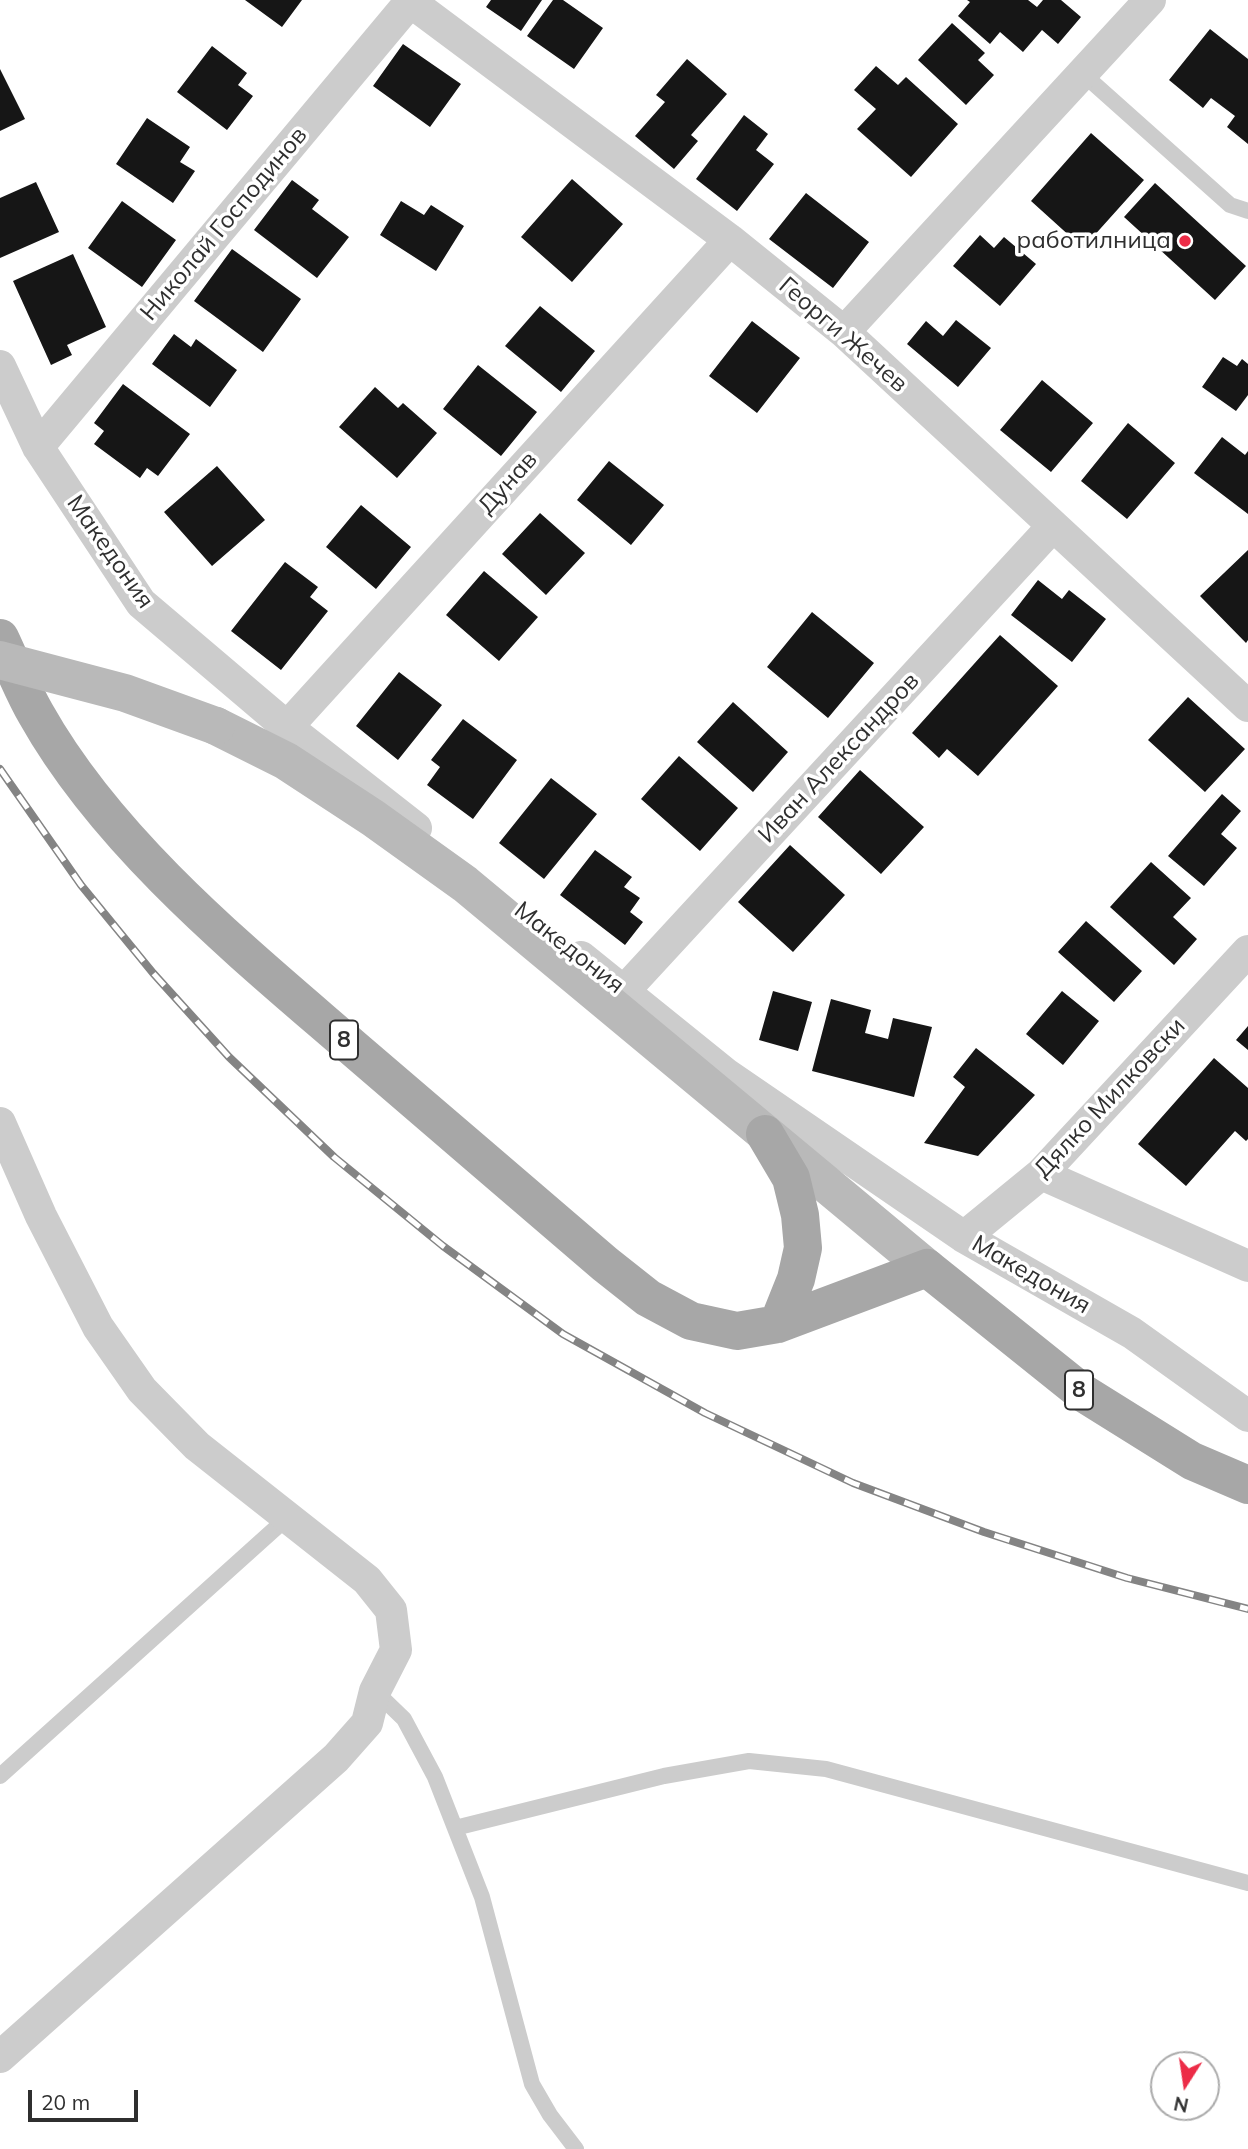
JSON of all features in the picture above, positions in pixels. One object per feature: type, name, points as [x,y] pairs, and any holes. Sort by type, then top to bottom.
[{"type":"main road","name":"8","points":[[0,638],[36,715],[77,775],[133,846],[193,905],[323,1021],[648,1298],[691,1321],[737,1331],[778,1324],[927,1268],[1083,1393],[1192,1461],[1248,1485]]},
{"type":"main road","points":[[0,660],[125,693],[216,726],[286,761],[373,818],[465,884],[927,1268]]},
{"type":"main road","points":[[765,1134],[791,1178],[800,1215],[803,1248],[796,1279],[778,1324]]},
{"type":"street","points":[[844,332],[1150,0]]},
{"type":"street","name":"Георги Жечев","points":[[409,1],[730,240],[844,332],[1248,706]]},
{"type":"street","name":"Николай Господинов","points":[[38,447],[409,1]]},
{"type":"street","name":"Дунав","points":[[287,727],[730,240]]},
{"type":"street","name":"Македония","points":[[0,366],[38,447],[141,603],[287,727],[726,1074],[964,1237],[1132,1333],[1248,1416]]},
{"type":"street","name":"Иван Александров","points":[[624,991],[1053,526]]},
{"type":"street","name":"Дялко Милковски","points":[[964,1237],[1041,1174],[1248,951]]},
{"type":"street","points":[[0,1123],[41,1216],[99,1327],[142,1390],[197,1446],[367,1580],[391,1610],[396,1650],[376,1691],[367,1723],[335,1758],[0,2057]]},
{"type":"street","points":[[1041,1174],[1248,1266]]},
{"type":"lane","points":[[1082,73],[1230,205],[1248,211]]},
{"type":"lane","points":[[0,1776],[288,1517]]},
{"type":"lane","points":[[376,1691],[404,1719],[435,1777],[482,1897],[532,2084],[550,2115],[576,2149]]},
{"type":"lane","points":[[455,1828],[664,1776],[749,1761],[826,1769],[1248,1883]]},
{"type":"building","points":[[245,0],[302,0],[282,27]]},
{"type":"building","points":[[491,0],[542,0],[521,31],[486,7]]},
{"type":"building","points":[[553,0],[563,0],[603,28],[574,69],[527,36]]},
{"type":"building","points":[[967,0],[1028,0],[1037,7],[1043,0],[1061,0],[1081,17],[1058,44],[1042,30],[1023,52],[1000,32],[990,44],[958,16],[970,2]]},
{"type":"building","points":[[952,23],[985,53],[978,60],[994,75],[966,105],[918,60]]},
{"type":"building","points":[[1210,29],[1248,59],[1248,144],[1227,127],[1235,116],[1211,98],[1203,108],[1169,80]]},
{"type":"building","points":[[403,44],[461,84],[430,127],[373,86]]},
{"type":"building","points":[[212,46],[247,73],[238,85],[253,96],[227,130],[177,92]]},
{"type":"building","points":[[687,59],[727,94],[691,135],[698,141],[674,169],[635,136],[665,102],[656,95]]},
{"type":"building","points":[[876,66],[898,85],[906,77],[958,124],[911,177],[857,129],[876,109],[854,90]]},
{"type":"building","points":[[0,69],[25,119],[0,131]]},
{"type":"building","points":[[744,115],[768,134],[756,150],[774,164],[737,211],[696,179]]},
{"type":"building","points":[[147,118],[190,147],[180,162],[195,171],[173,203],[116,164]]},
{"type":"building","points":[[1091,133],[1144,180],[1083,248],[1031,201]]},
{"type":"building","points":[[572,179],[623,224],[572,282],[521,237]]},
{"type":"building","points":[[292,180],[319,200],[312,209],[349,237],[317,278],[254,230]]},
{"type":"building","points":[[36,182],[59,232],[0,258],[0,198]]},
{"type":"building","name":"работилница","points":[[1155,183],[1246,266],[1215,300],[1124,217]]},
{"type":"building","points":[[806,193],[869,242],[833,288],[769,239]]},
{"type":"building","points":[[122,201],[176,240],[142,287],[88,248]]},
{"type":"building","points":[[401,201],[424,215],[431,205],[464,226],[436,271],[380,235]]},
{"type":"building","points":[[980,235],[994,248],[1004,237],[1036,264],[1000,306],[953,266]]},
{"type":"building","points":[[232,249],[301,299],[263,352],[194,301]]},
{"type":"building","points":[[73,254],[106,327],[67,345],[72,355],[51,365],[13,281]]},
{"type":"building","points":[[540,306],[595,351],[561,392],[505,346]]},
{"type":"building","points":[[956,320],[991,348],[958,387],[907,344],[926,321],[943,336]]},
{"type":"building","points":[[752,321],[800,358],[757,413],[709,376]]},
{"type":"building","points":[[174,334],[191,347],[196,339],[237,370],[210,407],[152,364]]},
{"type":"building","points":[[1223,357],[1237,366],[1242,359],[1248,364],[1248,395],[1236,411],[1202,387]]},
{"type":"building","points":[[478,365],[537,412],[501,456],[443,409]]},
{"type":"building","points":[[1042,380],[1093,423],[1051,472],[1000,430]]},
{"type":"building","points":[[123,384],[190,434],[158,476],[147,468],[140,478],[94,444],[104,431],[94,423]]},
{"type":"building","points":[[375,387],[398,408],[403,403],[437,433],[397,478],[339,427]]},
{"type":"building","points":[[1128,423],[1175,463],[1127,519],[1081,481]]},
{"type":"building","points":[[1222,437],[1245,455],[1248,451],[1248,514],[1194,473]]},
{"type":"building","points":[[609,461],[664,505],[631,545],[577,500]]},
{"type":"building","points":[[217,466],[265,520],[212,566],[164,512]]},
{"type":"building","points":[[361,505],[411,547],[376,589],[326,547]]},
{"type":"building","points":[[540,513],[585,553],[546,595],[502,554]]},
{"type":"building","points":[[1248,550],[1248,640],[1246,643],[1200,596]]},
{"type":"building","points":[[285,562],[318,587],[310,597],[328,611],[281,670],[231,631]]},
{"type":"building","points":[[484,571],[538,617],[499,661],[446,615]]},
{"type":"building","points":[[1038,580],[1062,599],[1069,590],[1106,619],[1072,662],[1011,615]]},
{"type":"building","points":[[812,612],[874,663],[828,718],[767,667]]},
{"type":"building","points":[[1000,635],[1058,686],[978,776],[947,749],[939,758],[912,733]]},
{"type":"building","points":[[399,672],[442,705],[398,760],[356,726]]},
{"type":"building","points":[[1188,697],[1245,749],[1205,792],[1148,740]]},
{"type":"building","points":[[733,702],[788,752],[753,792],[697,742]]},
{"type":"building","points":[[463,719],[517,760],[473,819],[427,785],[440,767],[431,760]]},
{"type":"building","points":[[679,756],[738,808],[700,851],[641,799]]},
{"type":"building","points":[[860,770],[924,827],[881,874],[818,817]]},
{"type":"building","points":[[551,778],[597,814],[544,879],[499,843]]},
{"type":"building","points":[[1222,794],[1241,811],[1221,834],[1237,848],[1204,886],[1168,856]]},
{"type":"building","points":[[790,845],[845,895],[793,952],[738,902]]},
{"type":"building","points":[[595,850],[632,877],[624,887],[640,898],[630,912],[643,922],[625,945],[560,895]]},
{"type":"building","points":[[1151,862],[1191,898],[1173,917],[1197,939],[1174,965],[1110,907]]},
{"type":"building","points":[[1086,921],[1142,971],[1114,1002],[1058,952]]},
{"type":"building","points":[[773,991],[812,1002],[798,1051],[759,1040]]},
{"type":"building","points":[[1062,991],[1099,1021],[1063,1065],[1026,1034]]},
{"type":"building","points":[[831,999],[871,1010],[865,1033],[888,1039],[893,1018],[932,1027],[914,1097],[812,1071]]},
{"type":"building","points":[[1248,1026],[1248,1050],[1236,1040]]},
{"type":"building","points":[[976,1048],[1035,1095],[978,1156],[924,1143],[965,1087],[953,1077]]},
{"type":"building","points":[[1214,1058],[1248,1088],[1248,1139],[1246,1141],[1235,1131],[1186,1186],[1138,1144]]},
{"type":"railway","points":[[0,769],[81,885],[153,973],[229,1057],[334,1157],[443,1246],[563,1334],[705,1413],[853,1483],[984,1532],[1127,1578],[1248,1609]]},
{"type":"place","name":"работилница","points":[[1185,241]]}]
